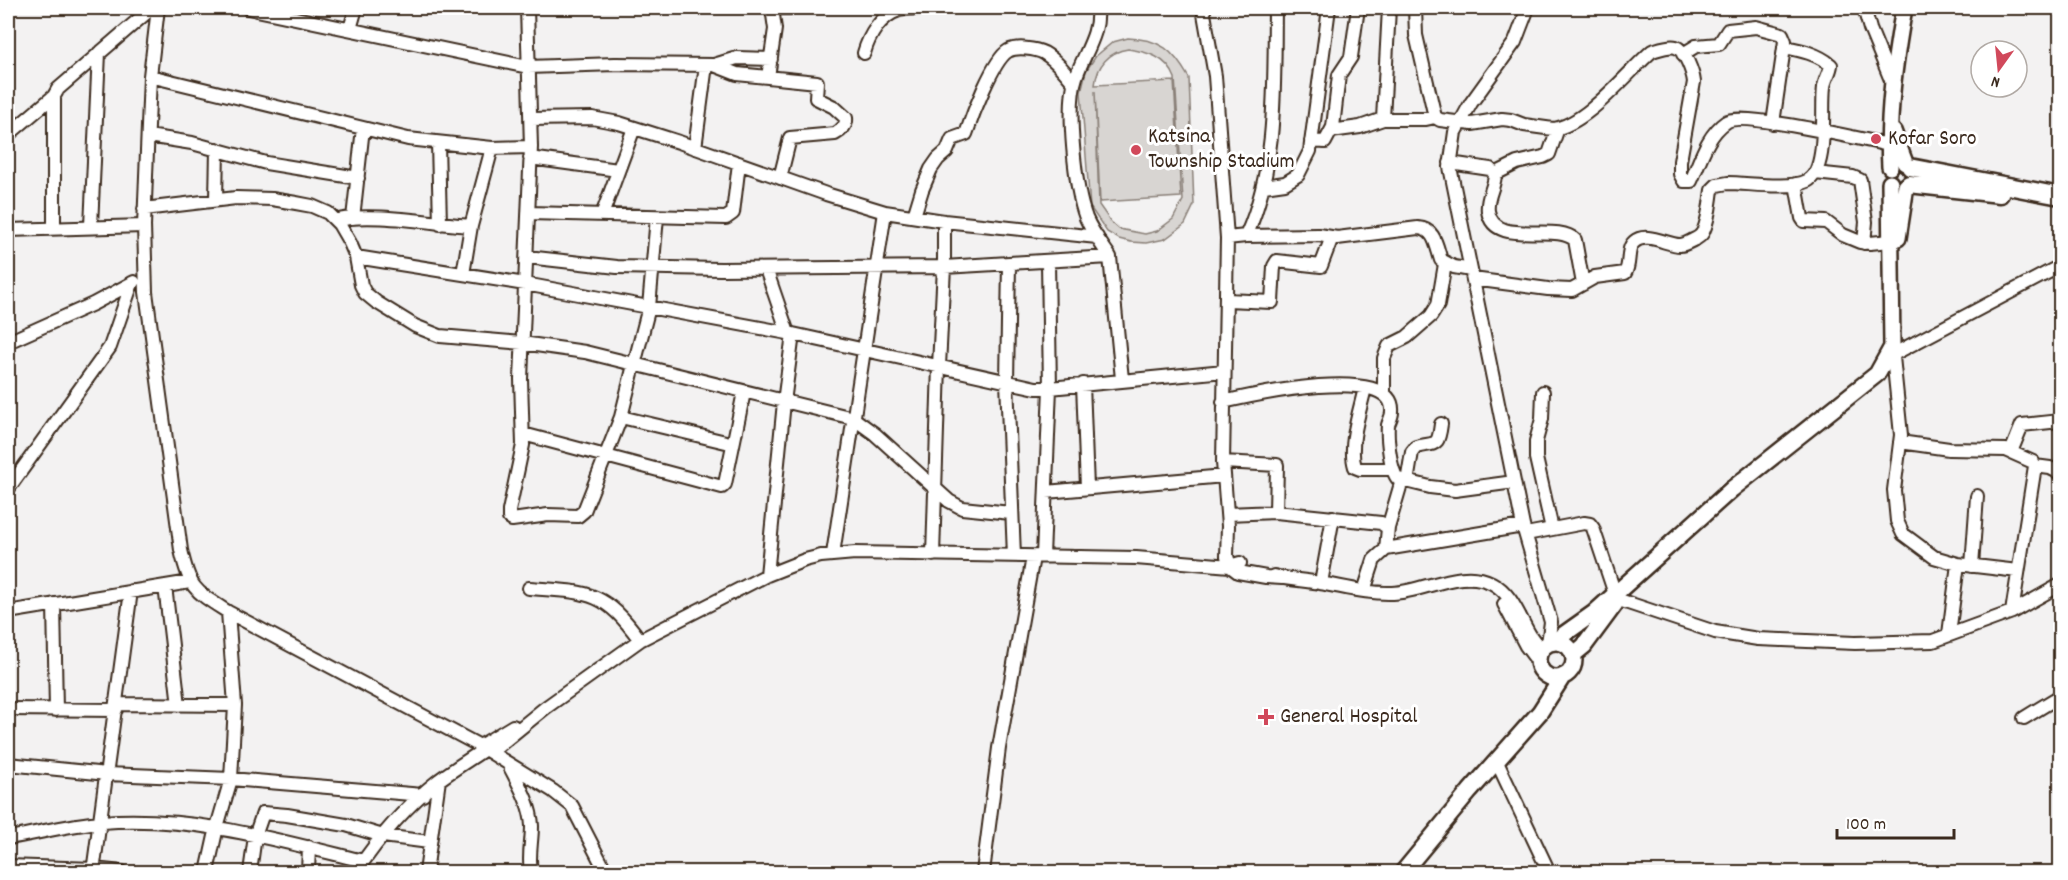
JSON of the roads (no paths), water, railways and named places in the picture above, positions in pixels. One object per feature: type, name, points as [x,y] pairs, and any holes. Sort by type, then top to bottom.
[{"type":"highway","points":[[1901,165],[2061,196]]},
{"type":"highway","points":[[1907,185],[2012,196],[2061,205]]},
{"type":"main road","points":[[1892,273],[1907,185],[1913,175],[1901,165],[1888,145],[1893,85],[1904,8]]},
{"type":"main road","points":[[1890,125],[1901,165]]},
{"type":"main road","points":[[1402,873],[1540,712],[1563,676],[1571,669],[1574,655],[1584,646],[1617,597],[1646,567],[1732,489],[1876,374],[1892,351],[1890,183],[1887,175],[1901,165]]},
{"type":"main road","points":[[1890,183],[1897,187],[1907,185]]},
{"type":"main road","points":[[1540,712],[1546,654],[1594,613],[1617,597]]},
{"type":"main road","points":[[1546,654],[1565,644],[1574,655]]},
{"type":"main road","points":[[1546,654],[1558,677],[1563,676]]},
{"type":"street","points":[[8,135],[152,8]]},
{"type":"street","points":[[158,8],[150,76],[144,209],[145,276],[181,550],[190,582],[200,594],[228,612],[485,749],[553,791],[572,806],[606,873]]},
{"type":"street","points":[[248,8],[528,67],[615,64],[710,65],[737,58],[771,59]]},
{"type":"street","points":[[350,29],[356,8]]},
{"type":"street","points":[[527,8],[531,152],[522,343],[523,435],[521,458],[509,511],[509,518],[512,520],[548,515],[578,516],[582,514],[621,417],[649,307],[657,217]]},
{"type":"street","points":[[768,77],[775,29],[772,8],[790,8]]},
{"type":"street","points":[[864,53],[874,29],[896,9],[932,8]]},
{"type":"street","points":[[1097,8],[1097,28],[1074,83],[1072,121],[1078,190],[1086,218],[1110,257],[1122,380]]},
{"type":"street","points":[[1203,8],[1215,76],[1227,238],[1223,462],[1227,520],[1235,565]]},
{"type":"street","points":[[1246,236],[1264,186],[1274,101],[1275,8]]},
{"type":"street","points":[[1264,186],[1285,183],[1298,175],[1305,165],[1311,141],[1329,8]]},
{"type":"street","points":[[1311,141],[1323,142],[1332,130],[1339,75],[1351,57],[1358,8]]},
{"type":"street","points":[[1383,119],[1389,8]]},
{"type":"street","points":[[1415,8],[1416,35],[1435,117]]},
{"type":"street","points":[[1528,8],[1515,42],[1460,122],[1455,132],[1450,163],[1524,530],[1551,622],[1546,654]]},
{"type":"street","points":[[1864,8],[1893,85]]},
{"type":"street","points":[[1683,54],[1696,46],[1719,44],[1728,30],[1756,27],[1782,34],[1785,41],[1773,123]]},
{"type":"street","points":[[1332,130],[1360,127],[1383,119],[1435,117],[1440,120],[1472,124],[1511,120],[1524,125],[1558,128],[1571,123],[1588,111],[1652,51],[1677,47],[1693,71],[1694,82],[1680,161],[1680,174],[1684,181],[1691,181],[1710,139],[1727,120],[1741,118],[1824,131],[1888,145]]},
{"type":"street","points":[[1227,238],[1319,235],[1332,237],[1418,228],[1427,229],[1432,233],[1441,260],[1445,264],[1472,275],[1548,289],[1572,290],[1595,277],[1625,273],[1628,269],[1630,248],[1640,239],[1649,238],[1680,245],[1699,238],[1706,226],[1712,190],[1718,185],[1728,183],[1796,184],[1806,181],[1815,173],[1818,168],[1824,131],[1824,85],[1831,65],[1803,51],[1784,48]]},
{"type":"street","points":[[914,216],[931,169],[947,151],[952,139],[966,134],[978,101],[995,68],[1006,53],[1010,50],[1022,49],[1045,53],[1074,83]]},
{"type":"street","points":[[91,226],[99,53]]},
{"type":"street","points":[[710,65],[737,74],[818,82],[816,98],[834,106],[846,118],[840,132],[835,134],[790,138],[780,178]]},
{"type":"street","points":[[695,148],[710,65]]},
{"type":"street","points":[[150,76],[363,128],[438,143],[531,152],[618,170]]},
{"type":"street","points":[[54,96],[54,229]]},
{"type":"street","points":[[530,119],[592,118],[634,128],[885,212],[944,221],[1097,237]]},
{"type":"street","points":[[353,218],[363,128]]},
{"type":"street","points":[[602,215],[634,128]]},
{"type":"street","points":[[1494,174],[1517,163],[1550,154],[1558,128]]},
{"type":"street","points":[[148,136],[217,149],[266,163],[358,178]]},
{"type":"street","points":[[438,143],[440,224]]},
{"type":"street","points":[[463,274],[471,226],[492,148]]},
{"type":"street","points":[[216,200],[217,149]]},
{"type":"street","points":[[529,213],[726,218],[733,213],[739,163]]},
{"type":"street","points":[[1450,163],[1490,168],[1495,180],[1488,198],[1488,213],[1493,223],[1504,229],[1520,233],[1561,233],[1571,236],[1575,240],[1583,284]]},
{"type":"street","points":[[1815,173],[1853,177],[1860,180],[1866,222],[1864,243]]},
{"type":"street","points":[[1796,184],[1804,220],[1826,222],[1844,235],[1864,243],[1890,241]]},
{"type":"street","points":[[144,209],[236,198],[272,199],[312,206],[327,213],[336,221],[356,257],[361,285],[365,293],[415,326],[440,336],[522,343],[585,352],[853,418],[875,434],[949,501],[962,508],[1011,513]]},
{"type":"street","points":[[833,554],[885,212]]},
{"type":"street","points":[[336,221],[353,218],[383,218],[471,226]]},
{"type":"street","points":[[933,555],[944,221]]},
{"type":"street","points":[[8,230],[144,226]]},
{"type":"street","points":[[1227,300],[1272,302],[1274,266],[1277,261],[1321,266],[1332,237]]},
{"type":"street","points":[[356,257],[525,284],[791,333],[1036,388],[1224,371]]},
{"type":"street","points":[[527,257],[617,267],[878,269],[1110,257]]},
{"type":"street","points":[[983,873],[999,748],[1038,556],[1046,492],[1050,388],[1048,262]]},
{"type":"street","points":[[1009,264],[1007,381],[1014,556]]},
{"type":"street","points":[[1384,393],[1383,364],[1389,346],[1407,337],[1431,316],[1438,305],[1445,264]]},
{"type":"street","points":[[2018,571],[1958,564],[1934,557],[1904,534],[1897,521],[1894,490],[1900,442],[1900,416],[1892,351],[2061,266]]},
{"type":"street","points":[[766,269],[791,333],[767,575]]},
{"type":"street","points":[[8,342],[93,304],[145,276]]},
{"type":"street","points":[[9,485],[110,348],[132,283]]},
{"type":"street","points":[[1083,384],[1087,489]]},
{"type":"street","points":[[1223,402],[1301,387],[1376,389],[1384,393],[1393,411],[1388,426],[1394,474],[1405,481],[1455,490],[1514,482]]},
{"type":"street","points":[[1365,388],[1356,429],[1353,460],[1355,467],[1392,469]]},
{"type":"street","points":[[523,435],[722,487],[725,484],[744,392]]},
{"type":"street","points":[[1543,392],[1542,419],[1536,441],[1536,458],[1552,529]]},
{"type":"street","points":[[621,417],[733,442]]},
{"type":"street","points":[[2011,452],[2022,425],[2061,421]]},
{"type":"street","points":[[1386,549],[1388,528],[1405,481],[1412,452],[1416,447],[1434,445],[1437,442],[1441,424]]},
{"type":"street","points":[[1900,442],[1949,450],[2006,450],[2033,462],[2035,466],[2012,612]]},
{"type":"street","points":[[1223,462],[1276,464],[1278,467],[1276,512]]},
{"type":"street","points":[[2035,466],[2050,468],[2061,474]]},
{"type":"street","points":[[1046,492],[1224,476]]},
{"type":"street","points":[[1972,566],[1977,496]]},
{"type":"street","points":[[1227,520],[1276,512],[1381,523],[1388,528]]},
{"type":"street","points":[[1321,583],[1333,517]]},
{"type":"street","points":[[1364,591],[1374,560],[1386,549],[1584,523],[1590,524],[1593,528],[1617,597],[1715,632],[1758,639],[1854,643],[1933,641],[2012,612],[2061,585]]},
{"type":"street","points":[[356,873],[383,836],[439,780],[640,640],[767,575],[805,560],[833,554],[1136,558],[1235,565],[1282,578],[1364,591],[1395,593],[1473,578],[1502,589],[1534,641],[1546,654]]},
{"type":"street","points":[[1949,634],[1958,564]]},
{"type":"street","points":[[8,612],[190,582]]},
{"type":"street","points":[[165,586],[179,705]]},
{"type":"street","points":[[529,588],[585,593],[602,599],[626,620],[640,640]]},
{"type":"street","points":[[93,871],[131,591]]},
{"type":"street","points":[[54,604],[56,710]]},
{"type":"street","points":[[207,873],[231,779],[235,705],[228,612]]},
{"type":"street","points":[[2024,718],[2061,696]]},
{"type":"street","points":[[8,709],[56,710],[235,705]]},
{"type":"street","points":[[1497,762],[1550,873]]},
{"type":"street","points":[[508,763],[522,791],[532,825],[529,855],[531,873]]},
{"type":"street","points":[[8,764],[107,774],[231,779],[423,795]]},
{"type":"street","points":[[426,873],[439,780]]},
{"type":"street","points":[[250,873],[255,836],[263,813],[346,825],[383,836],[429,842]]},
{"type":"street","points":[[8,838],[100,822],[153,822],[217,827],[363,861]]},
{"type":"street","points":[[308,873],[309,848]]},
{"type":"street","points":[[8,866],[122,873]]},
{"type":"place","name":"Kofar Soro","points":[[1876,139]]},
{"type":"place","name":"Katsina Township Stadium","points":[[1136,150]]},
{"type":"place","name":"General Hospital","points":[[1266,717]]}]
